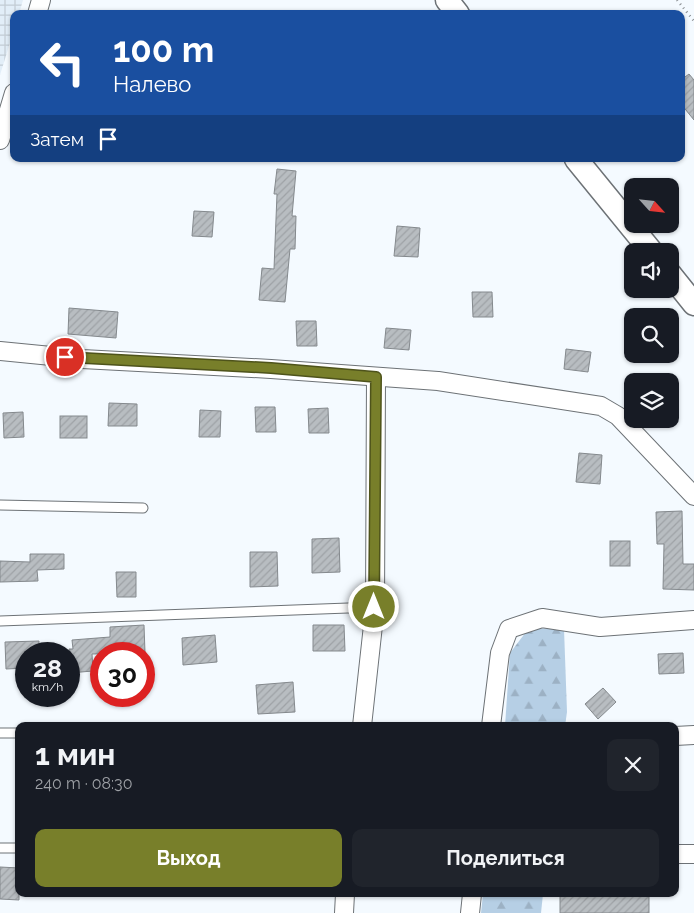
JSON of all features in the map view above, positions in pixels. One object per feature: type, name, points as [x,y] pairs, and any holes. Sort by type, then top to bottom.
[{"type":"street","points":[[447,0],[455,10]]},
{"type":"street","points":[[0,140],[10,106]]},
{"type":"street","points":[[578,162],[644,243]]},
{"type":"street","points":[[679,285],[694,304]]},
{"type":"street","points":[[0,351],[82,359],[271,368],[438,381],[601,406],[618,416],[694,496]]},
{"type":"street","points":[[362,722],[374,607],[376,377]]},
{"type":"street","points":[[492,722],[500,654],[509,629],[542,618],[600,627],[694,620]]},
{"type":"street","points":[[679,736],[694,735]]},
{"type":"street","points":[[679,854],[694,854]]},
{"type":"street","points":[[344,913],[346,897]]},
{"type":"street","points":[[470,913],[472,897]]},
{"type":"lane","points":[[0,505],[143,508]]},
{"type":"lane","points":[[0,621],[374,607]]},
{"type":"lane","points":[[0,733],[15,733]]},
{"type":"lane","points":[[0,848],[15,848]]},
{"type":"path","points":[[677,0],[694,21]]},
{"type":"shaded area","points":[[0,0],[23,0],[20,10],[10,10],[10,43],[0,75]]},
{"type":"green space","points":[[529,628],[564,629],[567,712],[566,722],[505,722],[510,653]]},
{"type":"green space","points":[[483,897],[543,897],[541,913],[481,913]]},
{"type":"building","points":[[689,74],[694,80],[694,120],[685,109],[685,77]]},
{"type":"building","points":[[277,169],[296,171],[292,216],[296,216],[295,249],[290,249],[285,302],[259,300],[262,268],[274,269],[277,194],[274,194]]},
{"type":"building","points":[[194,211],[214,212],[212,237],[192,236]]},
{"type":"building","points":[[397,226],[420,228],[418,257],[394,256]]},
{"type":"building","points":[[472,292],[492,292],[493,317],[473,317]]},
{"type":"building","points":[[69,308],[118,312],[116,338],[68,334]]},
{"type":"building","points":[[296,321],[316,321],[317,346],[297,346]]},
{"type":"building","points":[[386,328],[411,330],[409,350],[384,348]]},
{"type":"building","points":[[566,349],[591,352],[588,372],[564,369]]},
{"type":"building","points":[[109,403],[137,404],[137,426],[108,426]]},
{"type":"building","points":[[255,407],[275,407],[276,432],[256,432]]},
{"type":"building","points":[[328,408],[329,433],[309,433],[308,409]]},
{"type":"building","points":[[200,410],[221,411],[220,437],[199,437]]},
{"type":"building","points":[[23,412],[24,437],[4,438],[3,413]]},
{"type":"building","points":[[60,416],[87,416],[87,438],[60,438]]},
{"type":"building","points":[[579,453],[602,455],[600,484],[576,482]]},
{"type":"building","points":[[682,511],[683,564],[694,564],[694,590],[663,589],[664,544],[657,544],[656,512]]},
{"type":"building","points":[[339,538],[340,572],[312,573],[312,539]]},
{"type":"building","points":[[610,541],[630,541],[630,566],[610,566]]},
{"type":"building","points":[[250,552],[277,552],[278,586],[250,587]]},
{"type":"building","points":[[30,554],[64,554],[64,569],[37,570],[38,581],[0,582],[0,561],[30,562]]},
{"type":"building","points":[[116,572],[136,572],[136,597],[117,597]]},
{"type":"building","points":[[144,625],[145,642],[90,642],[90,671],[80,672],[80,642],[72,642],[72,640],[110,637],[110,627]]},
{"type":"building","points":[[313,625],[344,625],[345,651],[313,651]]},
{"type":"building","points":[[215,635],[217,662],[183,665],[182,638]]},
{"type":"building","points":[[39,641],[15,642],[15,669],[6,669],[5,642]]},
{"type":"building","points":[[683,653],[684,673],[659,674],[658,654]]},
{"type":"building","points":[[293,682],[295,712],[258,714],[256,685]]},
{"type":"building","points":[[603,688],[616,702],[598,719],[585,704]]},
{"type":"building","points":[[0,867],[15,868],[15,897],[19,897],[19,900],[0,899]]},
{"type":"building","points":[[560,897],[649,897],[649,913],[560,913]]},
{"type":"route","points":[[65,357],[271,368],[376,377],[374,607]]}]
